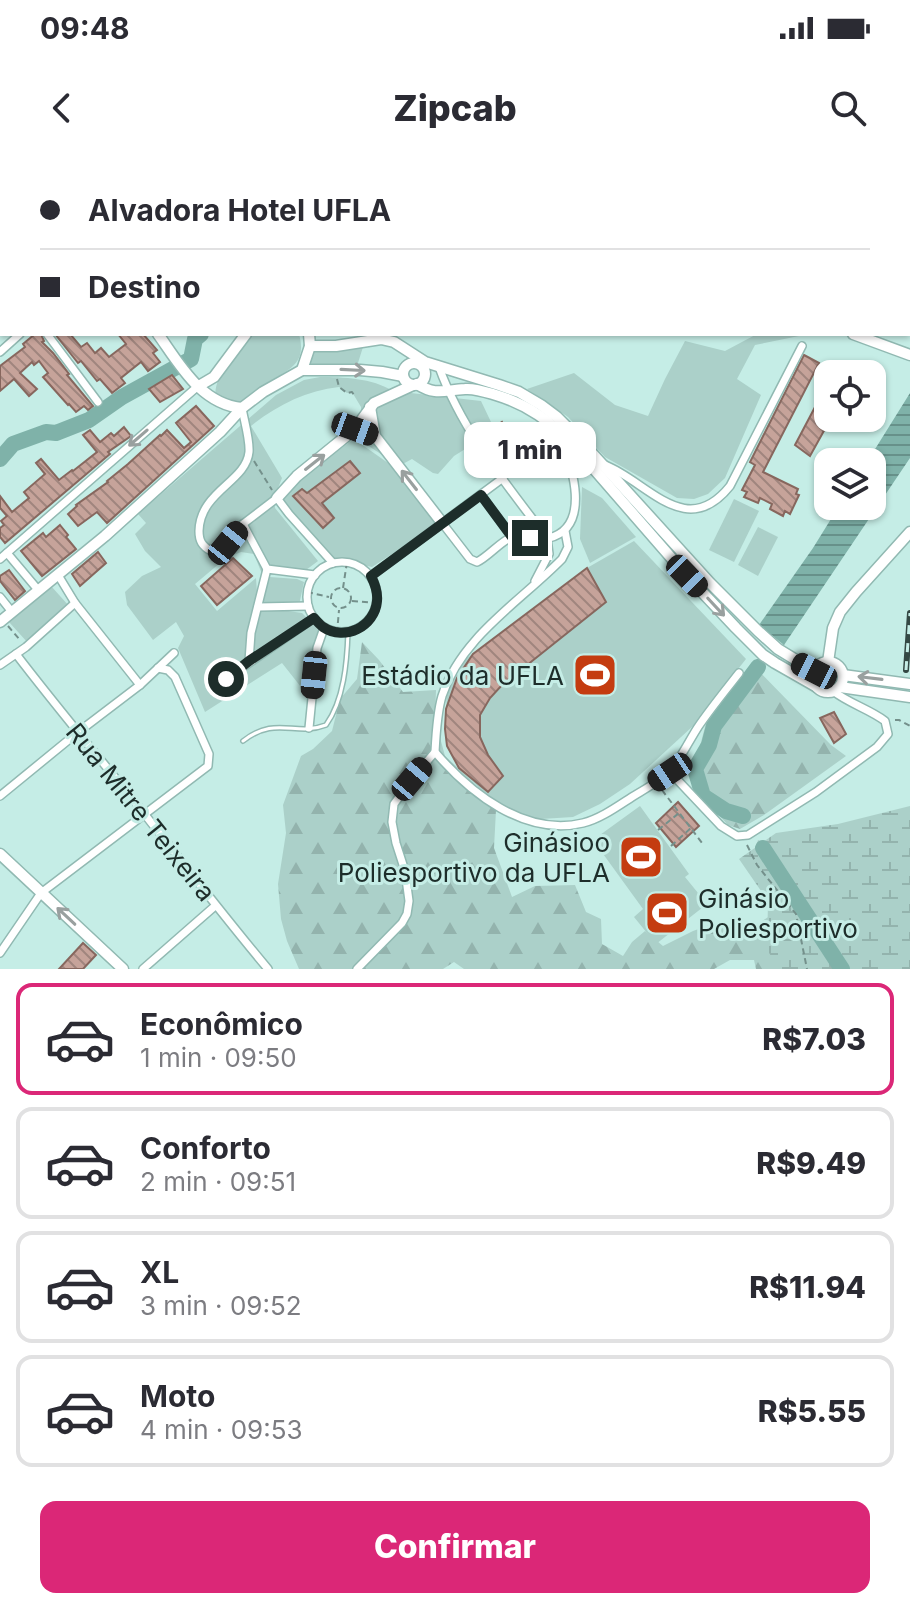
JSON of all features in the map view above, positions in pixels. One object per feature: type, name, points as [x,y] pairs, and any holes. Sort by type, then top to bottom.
[{"type":"street","points":[[0,352],[18,336]]},
{"type":"street","points":[[48,336],[98,402]]},
{"type":"street","points":[[159,336],[197,387],[225,405],[242,408]]},
{"type":"street","points":[[39,591],[3,556],[197,387],[214,377],[245,336]]},
{"type":"street","points":[[302,370],[310,346],[309,336]]},
{"type":"street","points":[[858,336],[910,355]]},
{"type":"street","points":[[242,408],[249,453],[241,468],[205,507],[200,524],[202,544],[211,551],[222,548],[243,524],[355,429],[370,407],[380,399],[423,380],[422,364],[394,342],[381,339],[336,346],[310,346]]},
{"type":"street","points":[[601,463],[650,494],[677,506],[704,507],[730,486],[802,346]]},
{"type":"street","points":[[403,376],[403,371],[410,364],[439,367],[519,392],[541,405],[557,417],[758,631],[778,649],[814,671]]},
{"type":"street","points":[[439,367],[469,428],[547,538],[549,554],[532,586]]},
{"type":"street","points":[[0,597],[6,617],[105,536],[263,392],[302,370],[382,372],[403,376],[405,380],[434,392],[467,388],[516,401],[532,409],[559,431],[687,576],[763,655],[824,692],[836,689],[910,697]]},
{"type":"street","points":[[212,398],[214,377]]},
{"type":"street","points":[[225,405],[226,426]]},
{"type":"street","points":[[370,407],[375,436],[470,559],[477,562],[512,537],[547,538],[565,531]]},
{"type":"street","points":[[355,429],[375,436]]},
{"type":"street","points":[[357,969],[407,914],[409,901],[405,871],[392,822],[394,804],[435,752],[444,691],[461,659],[483,634],[566,553],[565,531],[575,507],[575,491],[571,465],[559,431]]},
{"type":"street","points":[[371,576],[503,478]]},
{"type":"street","points":[[633,500],[650,494]]},
{"type":"street","points":[[481,495],[512,537]]},
{"type":"street","points":[[277,498],[333,563]]},
{"type":"street","points":[[243,524],[267,569],[251,633],[249,661]]},
{"type":"street","points":[[828,662],[833,628],[840,612],[910,532]]},
{"type":"street","points":[[347,562],[371,576],[377,589],[377,603],[373,616],[364,626],[337,633],[324,628],[314,618],[308,606],[307,592],[321,569],[333,563],[347,562]]},
{"type":"street","points":[[267,569],[315,575]]},
{"type":"street","points":[[58,575],[106,645],[140,685]]},
{"type":"street","points":[[0,665],[26,647],[75,603]]},
{"type":"street","points":[[258,607],[308,606]]},
{"type":"street","points":[[226,679],[314,618]]},
{"type":"street","points":[[309,728],[317,648],[324,628]]},
{"type":"street","points":[[0,796],[140,685],[174,653]]},
{"type":"street","name":"Rua Mitre Teixeira","points":[[16,654],[268,969]]},
{"type":"street","points":[[817,687],[813,679],[814,671],[820,664],[828,662],[838,666],[843,675]]},
{"type":"street","points":[[0,953],[41,893],[204,770],[210,758],[175,677],[168,670],[158,668]]},
{"type":"street","points":[[435,752],[482,797],[513,814],[551,825],[586,823],[670,772],[706,716],[739,673]]},
{"type":"street","points":[[836,689],[843,675]]},
{"type":"street","points":[[843,675],[910,684]]},
{"type":"street","points":[[670,772],[721,826],[737,836],[748,835],[816,792],[877,747],[888,734],[885,721],[846,701],[836,689]]},
{"type":"street","points":[[0,854],[123,969]]},
{"type":"street","points":[[143,969],[215,906]]},
{"type":"lane","points":[[243,741],[272,727],[326,725],[337,703],[347,657],[348,632]]},
{"type":"path","points":[[249,453],[277,498]]},
{"type":"path","points":[[503,478],[531,458]]},
{"type":"path","points":[[343,588],[347,562]]},
{"type":"path","points":[[343,588],[349,591],[352,601],[348,607],[339,609],[333,605],[331,598],[336,589],[343,588]]},
{"type":"path","points":[[307,592],[331,598]]},
{"type":"path","points":[[352,601],[377,603]]},
{"type":"path","points":[[337,633],[339,609]]},
{"type":"path","points":[[6,617],[7,625],[26,647]]},
{"type":"path","points":[[885,721],[899,720],[910,726]]},
{"type":"path","points":[[666,795],[702,843]]},
{"type":"path","points":[[658,830],[680,812]]},
{"type":"path","points":[[671,846],[692,827]]},
{"type":"path","points":[[743,837],[757,865],[796,914],[807,969]]},
{"type":"green space","points":[[250,336],[299,336],[300,354],[293,366],[238,405],[216,399],[218,382]]},
{"type":"green space","points":[[753,336],[799,336],[755,345],[737,379],[761,395],[725,478],[708,494],[694,499],[677,498],[605,457],[568,417],[527,389],[574,373],[615,405],[648,416],[685,341],[725,351]]},
{"type":"green space","points":[[363,347],[357,366],[308,365],[311,350],[340,351]]},
{"type":"green space","points":[[320,377],[357,379],[393,391],[481,401],[491,422],[470,446],[454,456],[438,474],[412,459],[399,466],[361,441],[361,407],[352,392],[347,393],[339,387],[292,400],[251,426],[282,478],[274,498],[275,508],[318,561],[302,573],[268,575],[304,582],[299,605],[268,608],[302,613],[319,630],[312,701],[282,663],[205,712],[178,648],[184,636],[176,622],[153,640],[127,605],[125,592],[142,576],[161,567],[145,551],[135,534],[146,523],[138,514],[276,395],[304,380]],"holes":[[[241,552],[254,554],[262,574],[266,575],[262,604],[258,607],[256,578],[217,611],[195,584],[226,558]]]},
{"type":"green space","points":[[354,439],[388,463],[437,525],[372,567],[329,557],[282,503],[291,484]]},
{"type":"green space","points":[[582,487],[602,498],[636,537],[590,563],[580,539]]},
{"type":"green space","points":[[734,499],[759,511],[734,562],[709,550]]},
{"type":"green space","points":[[758,527],[778,537],[758,576],[738,565]]},
{"type":"green space","name":"Estádio da UFLA","points":[[634,541],[746,659],[693,726],[630,784],[600,804],[573,817],[541,819],[512,812],[486,795],[459,768],[447,746],[447,690],[467,658],[587,568]]},
{"type":"green space","points":[[51,586],[69,606],[28,643],[9,622]]},
{"type":"green space","points":[[362,642],[403,692],[436,690],[435,719],[445,756],[496,810],[494,848],[512,897],[535,886],[575,885],[586,912],[601,919],[602,944],[623,956],[632,942],[645,931],[663,946],[715,923],[743,933],[784,907],[751,861],[758,840],[772,846],[906,969],[756,969],[754,960],[730,960],[714,969],[464,969],[454,962],[443,969],[299,969],[281,919],[278,884],[286,833],[283,805],[301,756],[332,731],[340,699],[357,679]]},
{"type":"green space","points":[[756,668],[831,745],[846,756],[740,829],[728,825],[692,781],[706,723]]},
{"type":"green space","name":"Ginásioo Poliesportivo da UFLA","points":[[640,806],[689,874],[685,877],[707,904],[656,944],[634,917],[643,909],[593,840]]},
{"type":"green space","points":[[910,806],[910,969],[780,969],[767,950],[768,901],[739,859],[776,833],[838,824]]},
{"type":"shaded area","points":[[910,393],[910,458],[886,494],[886,448],[876,448]]},
{"type":"shaded area","points":[[830,520],[868,520],[784,645],[759,625]]},
{"type":"building","points":[[33,336],[42,336],[42,342],[93,406],[88,410],[84,406],[76,412],[43,377],[48,373],[39,361],[34,365],[32,362],[20,373],[37,389],[29,396],[14,379],[0,391],[0,366],[25,347],[23,344]]},
{"type":"building","points":[[57,336],[72,336],[81,347],[87,343],[95,353],[101,348],[109,357],[126,344],[120,336],[145,336],[157,350],[153,353],[160,362],[148,371],[141,362],[121,378],[125,383],[112,393],[100,379],[97,381],[81,361],[78,363]]},
{"type":"building","points":[[804,355],[814,360],[814,373],[763,472],[798,489],[796,494],[799,495],[790,514],[785,511],[783,516],[770,509],[772,504],[760,498],[758,503],[744,497],[747,492],[742,490],[755,465],[750,462]]},
{"type":"building","points":[[172,375],[183,389],[160,402],[149,389]]},
{"type":"building","points":[[196,406],[214,426],[107,523],[97,512],[78,526],[68,514],[76,505],[108,482],[160,435],[167,430],[184,448],[191,442],[176,423]]},
{"type":"building","points":[[814,409],[814,432],[823,432],[810,456],[795,445]]},
{"type":"building","points":[[502,422],[519,448],[497,460],[481,436]]},
{"type":"building","points":[[124,427],[131,436],[108,452],[110,454],[5,543],[0,537],[0,528],[4,525],[1,521],[7,516],[0,508],[0,496],[12,512],[29,498],[24,492],[45,474],[36,463],[41,459],[59,480],[97,452],[83,435],[90,430],[100,442]]},
{"type":"building","points":[[350,461],[360,473],[322,503],[334,518],[323,528],[293,496],[302,489],[307,493]]},
{"type":"building","points":[[60,525],[76,549],[42,576],[21,551],[43,533],[46,537]]},
{"type":"building","points":[[98,552],[106,563],[80,586],[72,574]]},
{"type":"building","points":[[233,558],[252,576],[217,605],[201,586]]},
{"type":"building","points":[[587,568],[606,602],[502,685],[480,715],[480,737],[503,776],[488,792],[459,768],[447,746],[446,709],[457,678],[473,654]]},
{"type":"building","points":[[9,570],[25,591],[15,600],[0,581],[0,576]]},
{"type":"building","points":[[834,712],[846,734],[834,743],[820,718]]},
{"type":"building","points":[[678,802],[699,826],[676,847],[656,823]]},
{"type":"building","points":[[83,943],[96,955],[83,969],[59,969]]},
{"type":"waterway","points":[[0,459],[13,444],[46,432],[56,433],[89,420],[122,397],[191,359],[195,339],[199,336]]},
{"type":"waterway","points":[[743,816],[726,811],[703,796],[695,769],[709,745],[714,726],[758,667]]},
{"type":"waterway","points":[[763,848],[842,969]]},
{"type":"railway","points":[[906,670],[910,613]]},
{"type":"place","name":"Estádio da UFLA","points":[[595,675]]},
{"type":"place","name":"Ginásioo Poliesportivo da UFLA","points":[[641,857]]},
{"type":"place","name":"Ginásio Poliesportivo","points":[[667,913]]},
{"type":"route","points":[[226,679],[314,618],[324,628],[337,633],[351,632],[364,626],[373,616],[377,603],[377,589],[371,576],[481,495],[512,537],[530,538]]}]
